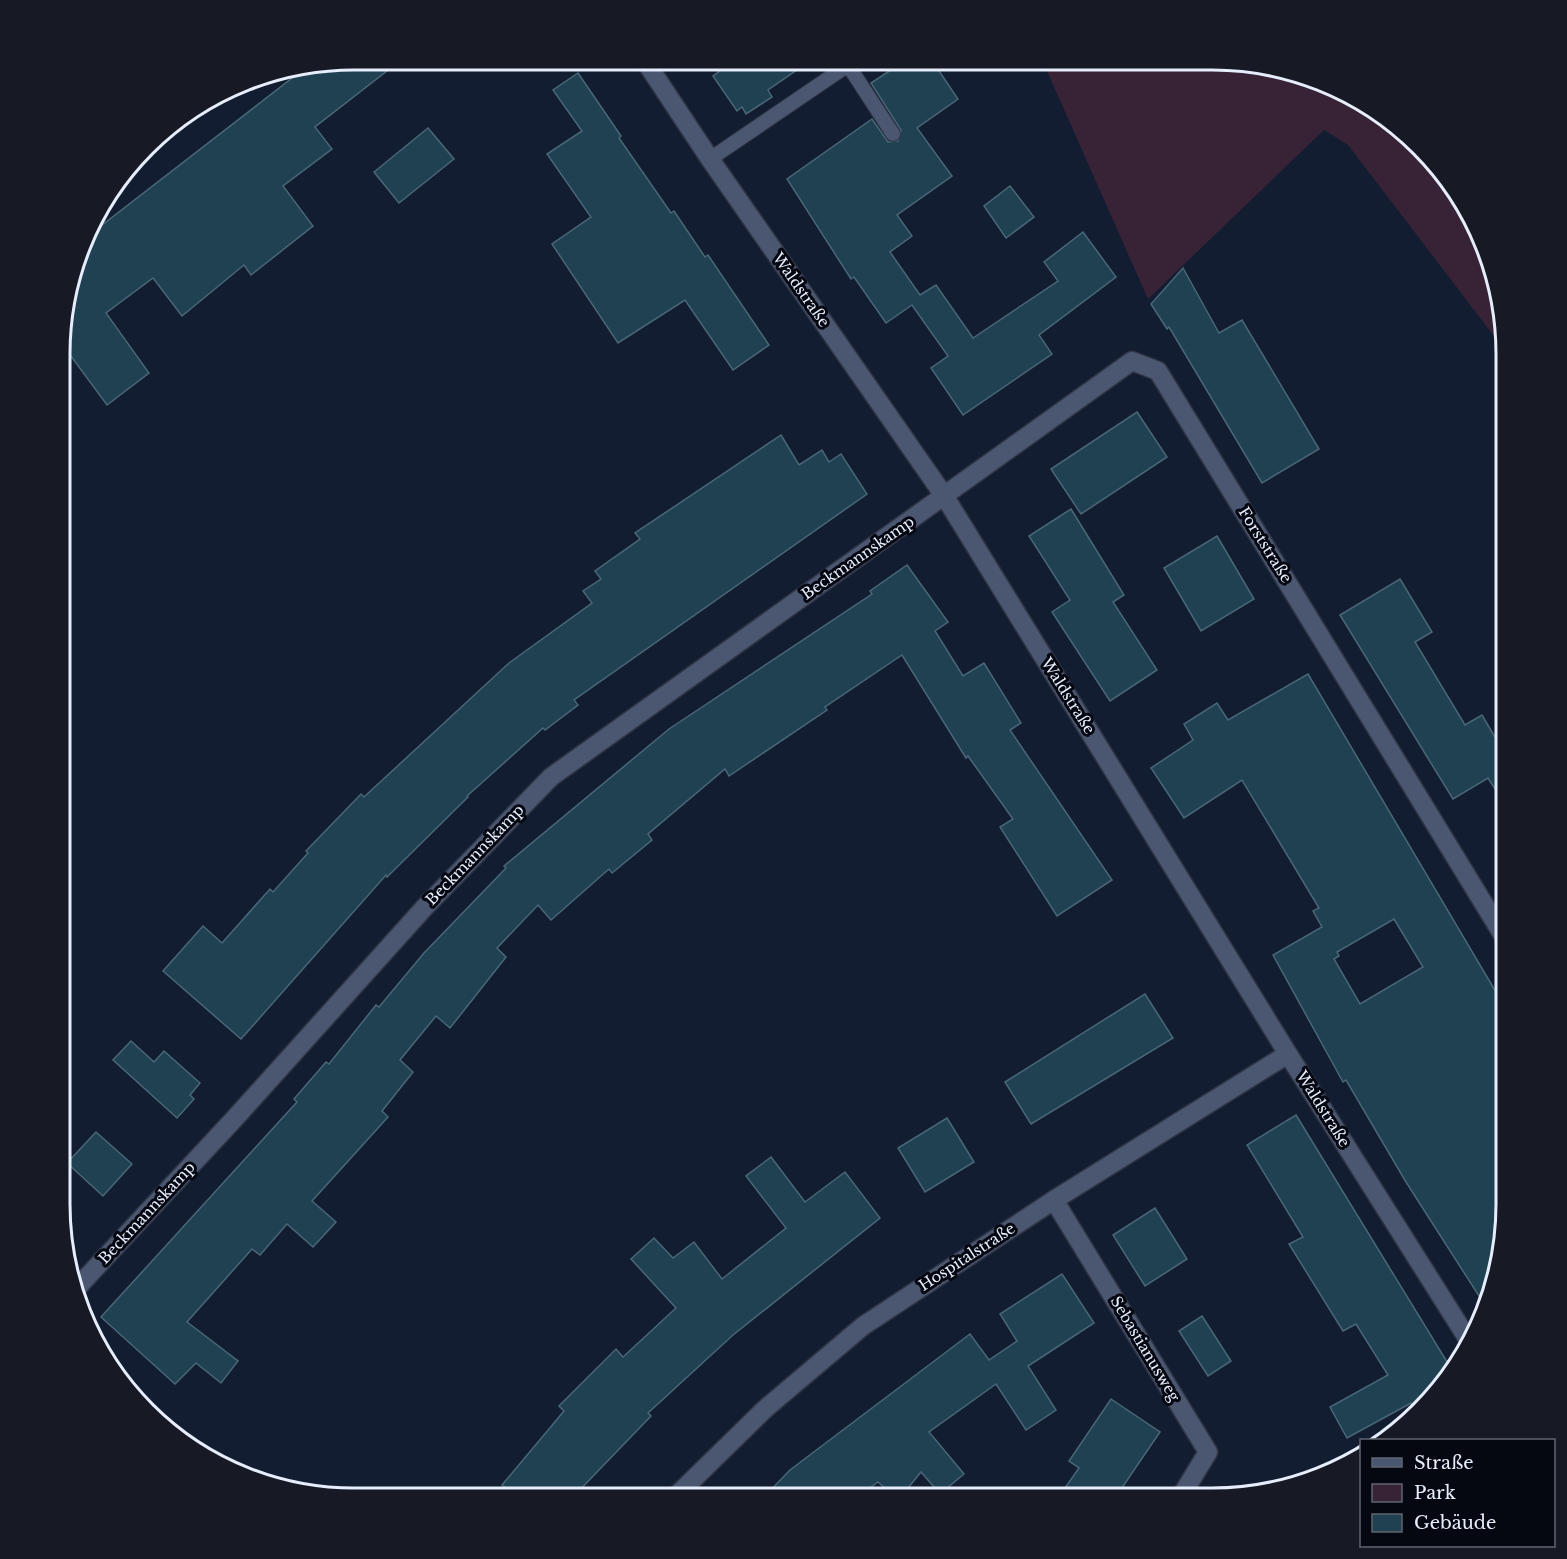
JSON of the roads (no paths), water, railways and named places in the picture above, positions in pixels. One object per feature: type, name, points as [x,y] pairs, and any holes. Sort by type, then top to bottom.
[{"type":"street","name":"Waldstraße","points":[[651,70],[945,497],[1288,1054],[1465,1334]]},
{"type":"street","name":"Forststraße","points":[[945,497],[1132,362],[1158,371],[1496,924]]},
{"type":"street","name":"Beckmannskamp","points":[[82,1283],[236,1117],[424,908],[550,777],[945,497]]},
{"type":"street","name":"Hospitalstraße","points":[[684,1488],[765,1408],[863,1326],[1054,1200],[1288,1054]]},
{"type":"street","name":"Sebastianusweg","points":[[1054,1200],[1208,1452],[1186,1488]]},
{"type":"lane","points":[[711,159],[841,70]]},
{"type":"lane","points":[[855,70],[893,134]]}]
